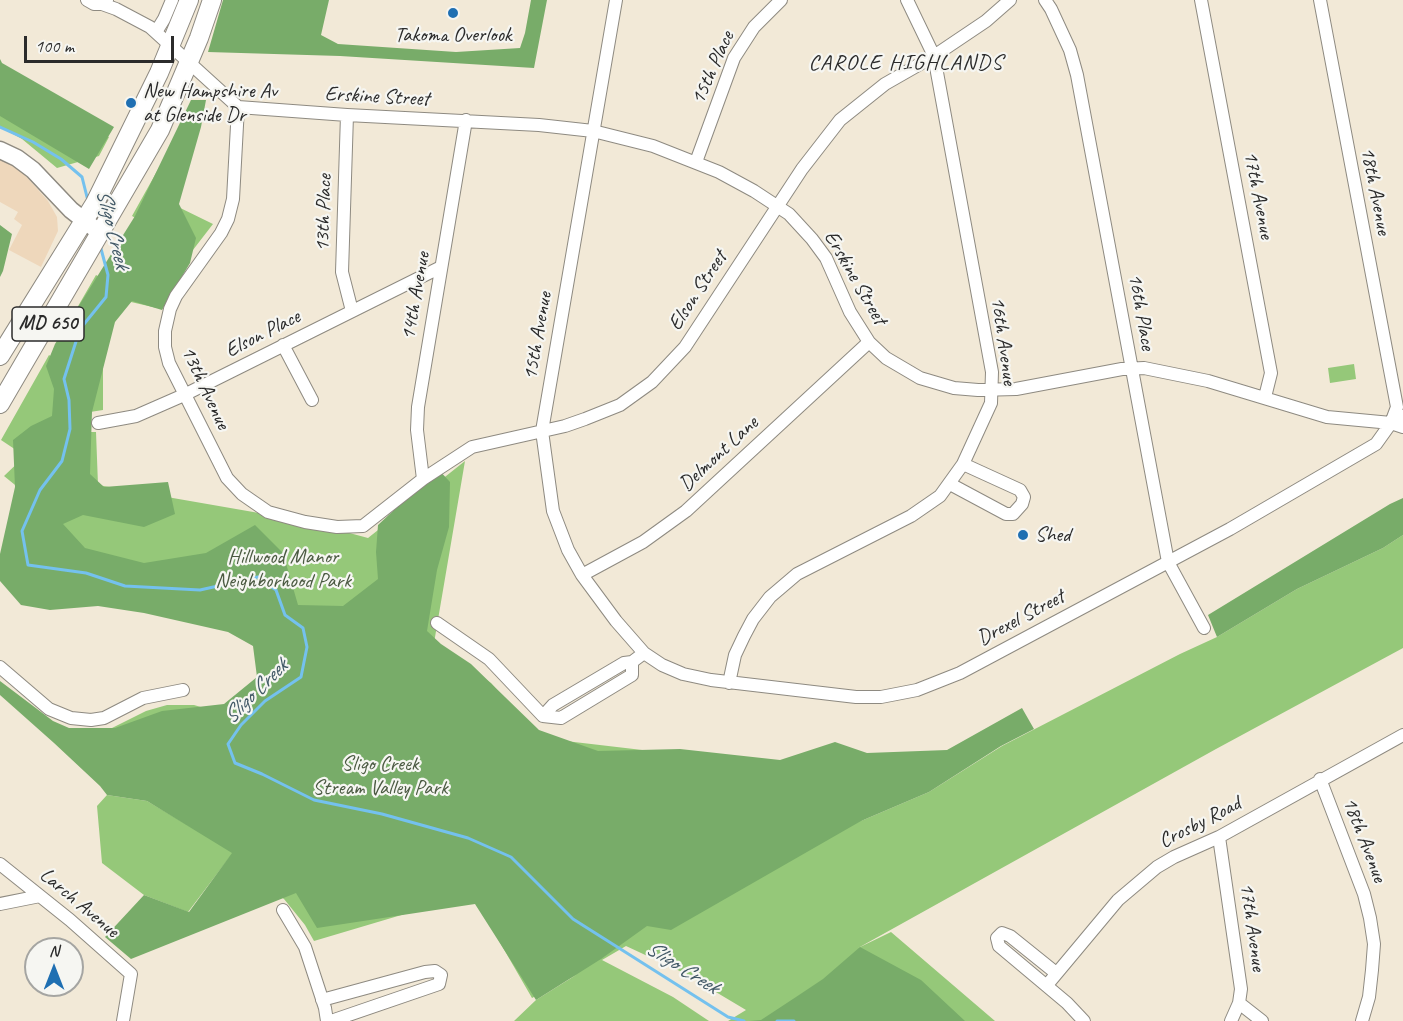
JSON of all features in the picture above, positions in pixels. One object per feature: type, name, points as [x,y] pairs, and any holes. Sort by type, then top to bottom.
[{"type":"main road","name":"MD 650","points":[[0,404],[49,323],[112,168],[171,46],[189,0]]},
{"type":"main road","name":"MD 650","points":[[0,356],[87,226],[119,198],[160,130],[199,38],[212,0]]},
{"type":"street","points":[[87,0],[90,3],[109,3],[150,27],[238,107]]},
{"type":"street","points":[[156,32],[172,0]]},
{"type":"street","name":"15th Avenue","points":[[616,0],[542,430],[553,511],[568,550],[582,575],[616,621],[644,653]]},
{"type":"street","name":"15th Place","points":[[696,162],[734,58],[754,27],[781,0]]},
{"type":"street","name":"16th Avenue","points":[[729,683],[735,655],[744,636],[753,619],[780,586],[821,560],[928,506],[950,484],[963,464],[991,403],[992,372],[934,56],[907,0]]},
{"type":"street","name":"Elson Street","points":[[363,526],[423,479],[472,447],[585,419],[620,405],[638,393],[662,373],[685,347],[778,205],[840,120],[885,84],[934,56],[986,21],[1010,0]]},
{"type":"street","name":"16th Place","points":[[1045,0],[1070,50],[1077,75],[1168,562],[1204,628]]},
{"type":"street","name":"17th Avenue","points":[[1201,0],[1271,373],[1265,397]]},
{"type":"street","name":"18th Avenue","points":[[1320,0],[1397,407],[1397,425]]},
{"type":"street","name":"Erskine Street","points":[[238,107],[466,120],[593,131],[653,146],[696,162],[739,182],[789,214],[826,258],[850,312],[868,342],[886,358],[920,378],[954,388],[1016,389],[1131,367],[1184,375],[1327,417],[1397,425]]},
{"type":"street","name":"13th Avenue","points":[[238,107],[233,199],[228,219],[221,234],[176,296],[170,309],[165,332],[165,347],[169,363],[227,478],[254,504],[267,512],[305,522],[337,527],[363,526]]},
{"type":"street","name":"13th Place","points":[[347,115],[342,272],[352,311]]},
{"type":"street","name":"14th Avenue","points":[[423,479],[417,430],[418,407],[466,120]]},
{"type":"street","points":[[0,150],[17,158],[33,170],[87,226]]},
{"type":"street","name":"Elson Place","points":[[98,423],[136,416],[184,395],[441,267]]},
{"type":"street","name":"Delmont Lane","points":[[582,575],[643,542],[686,511],[868,342]]},
{"type":"street","points":[[283,345],[312,400]]},
{"type":"street","name":"Drexel Street","points":[[644,653],[683,674],[729,683],[856,697],[881,697],[905,693],[960,673],[1168,562],[1376,444],[1397,425],[1403,416]]},
{"type":"street","points":[[950,484],[1006,514],[1013,514],[1022,504],[1024,498],[1020,490],[963,464]]},
{"type":"street","points":[[437,623],[489,659],[543,716],[553,705],[624,663],[632,662],[644,653]]},
{"type":"street","points":[[0,667],[49,709],[71,718],[91,720],[104,718],[143,698],[183,690]]},
{"type":"street","name":"Crosby Road","points":[[1047,985],[1107,912],[1143,877],[1174,857],[1219,837],[1403,735]]},
{"type":"street","name":"18th Avenue","points":[[1320,779],[1364,894],[1370,918],[1374,944],[1372,970],[1369,997],[1362,1021]]},
{"type":"street","name":"17th Avenue","points":[[1219,837],[1239,967],[1239,1003],[1231,1021]]},
{"type":"street","name":"Larch Avenue","points":[[0,864],[131,974],[123,1021]]},
{"type":"street","points":[[0,903],[40,896]]},
{"type":"street","points":[[282,910],[305,947],[322,1000],[329,1021],[440,984],[441,975],[435,971],[425,972],[322,1000]]},
{"type":"street","points":[[1056,973],[1006,933],[998,935],[999,946],[1047,985],[1084,1021]]},
{"type":"street","points":[[1239,1003],[1262,1021]]},
{"type":"shaded area","points":[[0,157],[16,166],[48,201],[57,217],[58,231],[41,267],[9,250],[22,225],[14,219],[18,212],[0,202]]},
{"type":"green space","points":[[223,0],[329,0],[321,35],[338,44],[456,52],[520,48],[531,0],[547,0],[534,68],[340,56],[208,52]]},
{"type":"green space","points":[[0,59],[2,63],[114,127],[89,169],[0,116]]},
{"type":"green space","points":[[0,80],[109,137],[99,156],[57,168],[22,139],[0,127]]},
{"type":"green space","name":"Sligo Creek Stream Valley Park","points":[[191,100],[206,100],[201,127],[179,204],[196,238],[190,263],[162,310],[132,301],[115,322],[92,412],[90,474],[104,487],[168,482],[175,514],[144,527],[83,515],[63,524],[85,548],[144,563],[206,553],[255,525],[283,553],[298,605],[343,606],[378,579],[376,552],[378,525],[438,469],[450,482],[449,527],[437,570],[427,631],[441,644],[471,664],[539,730],[598,751],[680,749],[780,760],[835,742],[867,753],[947,750],[1022,708],[1034,729],[1001,746],[929,792],[861,821],[671,930],[647,926],[601,959],[536,1000],[475,904],[317,928],[296,893],[131,959],[105,937],[144,895],[189,912],[232,853],[147,801],[107,795],[54,743],[0,695],[0,681],[53,721],[69,728],[115,728],[162,711],[224,704],[257,677],[253,646],[228,632],[144,613],[98,606],[50,610],[21,605],[0,581],[0,554],[15,487],[13,440],[31,426],[52,416],[54,389],[46,366],[55,344],[135,216]]},
{"type":"green space","name":"Hillwood Manor Neighborhood Park","points":[[161,164],[168,202],[213,224],[169,281],[157,308],[118,299],[103,334],[103,410],[90,412],[88,432],[96,432],[98,485],[305,521],[368,538],[465,461],[434,643],[491,683],[540,738],[924,783],[861,821],[929,792],[1002,746],[1217,637],[1297,589],[1383,548],[1403,535],[1403,648],[858,948],[891,932],[995,1021],[728,1021],[746,1010],[684,973],[626,946],[602,960],[673,997],[709,1021],[514,1021],[536,1000],[576,975],[532,998],[472,894],[314,941],[305,925],[284,899],[229,858],[188,912],[144,895],[102,863],[97,806],[107,795],[147,801],[196,830],[110,729],[146,711],[167,705],[194,705],[221,713],[305,644],[33,562],[20,489],[4,476],[25,456],[1,440],[49,355],[64,364],[54,348],[96,275],[109,282],[143,222],[132,216]]},
{"type":"green space","points":[[0,225],[12,234],[0,277]]},
{"type":"green space","points":[[1354,364],[1356,379],[1330,383],[1328,368]]},
{"type":"green space","points":[[1403,498],[1403,535],[1383,548],[1297,589],[1217,637],[1208,615]]},
{"type":"green space","points":[[860,947],[921,980],[965,1021],[749,1021],[761,1020],[823,979]]},
{"type":"waterway","name":"Sligo Creek","points":[[0,127],[33,142],[61,159],[82,177],[88,201]]},
{"type":"waterway","name":"Sligo Creek","points":[[100,245],[108,275],[106,297],[80,329],[64,379],[69,400],[70,429],[62,461],[40,490],[22,531],[28,565],[86,573],[125,586],[200,590],[258,577],[276,590],[285,615],[303,628],[307,647],[301,677],[265,701],[241,725],[228,744],[235,763],[314,800],[382,814],[468,838],[511,857],[573,919],[728,1017],[744,1021]]},
{"type":"waterway","name":"Sligo Creek","points":[[777,1021],[794,1021]]},
{"type":"place","name":"Takoma Overlook","points":[[453,13]]},
{"type":"place","name":"New Hampshire Av at Glenside Dr","points":[[131,103]]},
{"type":"place","name":"Shed","points":[[1023,535]]},
{"type":"district","name":"CAROLE HIGHLANDS","points":[[906,63]]}]
